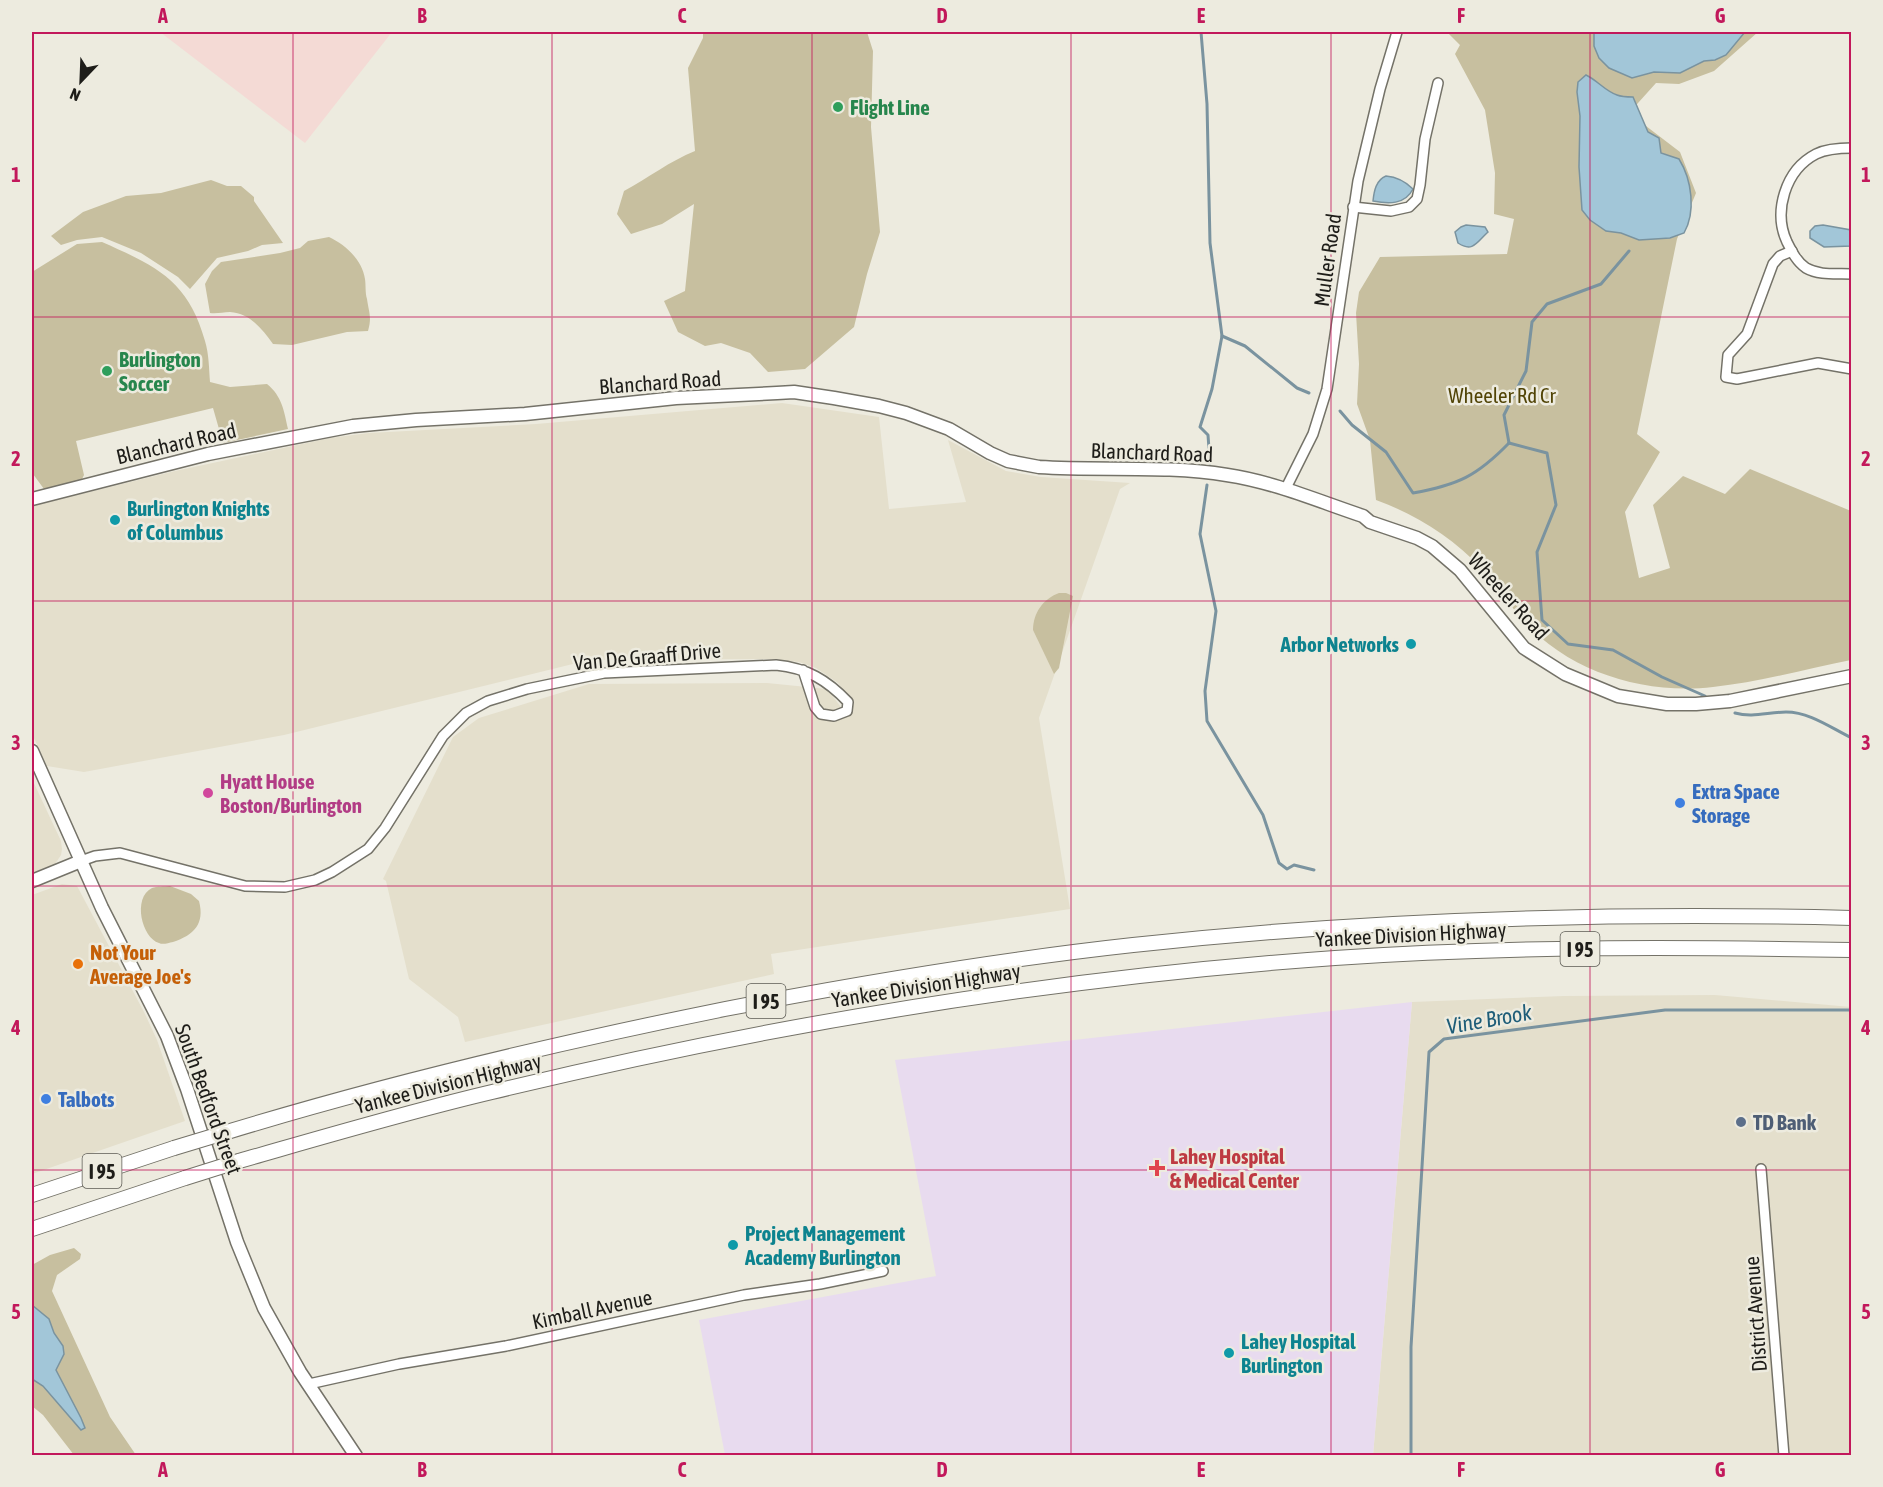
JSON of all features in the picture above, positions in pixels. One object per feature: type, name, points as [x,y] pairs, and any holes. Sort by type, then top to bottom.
[{"type":"highway","name":"Yankee Division Highway","points":[[32,1195],[227,1132],[435,1074],[559,1044],[782,998],[916,974],[1030,957],[1135,945],[1450,921],[1678,916],[1851,918]]},
{"type":"highway","name":"Yankee Division Highway","points":[[32,1230],[239,1161],[489,1092],[621,1062],[841,1020],[1066,985],[1215,968],[1418,953],[1666,947],[1851,950]]},
{"type":"main road","name":"Blanchard Road","points":[[32,499],[208,454],[356,425],[525,414],[676,398],[794,392],[879,406],[906,413],[949,429],[990,453],[1020,464],[1049,468],[1212,473],[1251,480],[1285,490]]},
{"type":"main road","name":"Wheeler Road","points":[[1285,490],[1363,516],[1370,522],[1417,538],[1432,546],[1460,570],[1524,648],[1565,674],[1618,696],[1667,704],[1696,704],[1740,699],[1851,676]]},
{"type":"main road","name":"South Bedford Street","points":[[32,751],[123,951],[159,1018],[170,1044],[237,1242],[254,1284],[274,1326],[356,1455]]},
{"type":"main road","points":[[32,881],[81,861]]},
{"type":"street","name":"Muller Road","points":[[1285,490],[1310,440],[1327,389],[1358,180],[1380,89],[1397,32]]},
{"type":"street","points":[[1353,207],[1391,211],[1408,207],[1417,199],[1425,139],[1438,83]]},
{"type":"street","points":[[1851,148],[1833,149],[1816,154],[1797,170],[1788,183],[1782,199],[1785,238],[1792,251],[1806,267],[1816,272],[1851,274]]},
{"type":"street","points":[[1792,251],[1780,256],[1773,264],[1747,334],[1728,356],[1726,377],[1737,379],[1818,363],[1851,369]]},
{"type":"street","name":"Van De Graaff Drive","points":[[81,861],[114,852],[245,886],[267,888],[302,884],[332,872],[373,844],[443,736],[466,713],[488,701],[531,688],[604,673],[776,665],[803,670],[820,677],[848,702],[847,711],[834,716],[821,714],[815,707],[803,670]]},
{"type":"street","name":"District Avenue","points":[[1761,1170],[1784,1455]]},
{"type":"street","name":"Kimball Avenue","points":[[309,1384],[399,1364],[506,1346],[744,1295],[820,1284],[883,1271]]},
{"type":"shaded area","points":[[160,32],[392,32],[305,143]]},
{"type":"shaded area","points":[[782,403],[879,417],[889,509],[966,502],[948,440],[1006,471],[1041,477],[1130,483],[1120,489],[1039,718],[1070,909],[771,954],[774,974],[465,1042],[458,1017],[409,979],[386,881],[383,879],[453,737],[479,718],[589,684],[767,683],[827,689],[841,707],[853,705],[838,683],[816,668],[799,662],[769,659],[589,660],[284,735],[84,772],[47,766],[32,734],[32,506],[175,471],[330,438],[369,433],[536,424]]},
{"type":"shaded area","points":[[32,779],[61,841],[62,849],[55,864],[32,873]]},
{"type":"shaded area","points":[[62,884],[77,886],[144,1012],[157,1040],[185,1121],[32,1174],[32,895]]},
{"type":"shaded area","points":[[1715,995],[1851,1007],[1851,1455],[1373,1456],[1412,1002],[1564,996]]},
{"type":"shaded area","name":"Lahey Hospital & Medical Center","points":[[1412,1002],[1373,1455],[725,1455],[699,1320],[936,1276],[895,1060]]},
{"type":"green space","points":[[703,32],[867,32],[873,51],[871,127],[880,232],[854,327],[805,369],[768,372],[750,353],[721,343],[705,346],[678,332],[664,301],[685,291],[694,204],[662,224],[631,234],[617,214],[624,191],[695,151],[688,68],[703,38]]},
{"type":"green space","name":"Wheeler Rd Cr","points":[[1447,32],[1758,32],[1714,71],[1679,84],[1656,83],[1629,113],[1680,152],[1696,193],[1677,239],[1637,434],[1660,452],[1625,512],[1639,578],[1670,568],[1653,505],[1683,476],[1725,494],[1750,469],[1851,511],[1851,660],[1765,679],[1687,689],[1634,683],[1609,676],[1584,666],[1541,637],[1522,619],[1471,557],[1446,537],[1420,520],[1376,500],[1370,440],[1357,404],[1359,364],[1356,313],[1359,292],[1380,257],[1507,254],[1514,219],[1494,214],[1495,173],[1485,110],[1455,54],[1460,45]]},
{"type":"green space","points":[[211,180],[227,186],[241,186],[254,197],[254,201],[283,243],[262,245],[248,251],[217,258],[190,289],[178,277],[141,253],[102,237],[77,240],[61,245],[51,236],[83,212],[126,196],[161,193]]},
{"type":"green space","points":[[329,237],[341,244],[357,259],[363,272],[370,315],[368,331],[347,332],[292,345],[273,344],[260,328],[244,315],[230,312],[210,313],[205,284],[212,271],[221,262],[280,253],[300,248],[308,241]]},
{"type":"green space","points":[[102,242],[154,268],[179,289],[198,320],[205,341],[210,382],[230,387],[267,384],[279,399],[288,429],[223,443],[213,408],[76,441],[84,475],[81,481],[44,489],[33,474],[32,464],[32,272],[77,244]]},
{"type":"green space","points":[[1059,593],[1073,596],[1059,668],[1054,674],[1033,630],[1033,624],[1040,607]]},
{"type":"green space","points":[[170,886],[191,894],[199,901],[200,916],[196,927],[187,936],[162,944],[153,940],[144,926],[142,900],[152,888]]},
{"type":"green space","points":[[74,1248],[81,1254],[80,1259],[57,1275],[52,1291],[110,1417],[136,1455],[74,1455],[43,1415],[32,1406],[32,1265],[50,1255]]},
{"type":"water","points":[[1594,32],[1745,32],[1726,55],[1715,60],[1704,61],[1680,73],[1654,72],[1632,78],[1609,68],[1599,58],[1594,46]]},
{"type":"water","points":[[1586,75],[1613,93],[1633,97],[1648,132],[1659,138],[1661,153],[1679,159],[1687,176],[1691,196],[1690,216],[1684,233],[1670,238],[1639,240],[1621,233],[1606,231],[1590,220],[1582,210],[1579,167],[1580,116],[1577,92],[1578,82]]},
{"type":"water","points":[[1386,176],[1394,177],[1407,184],[1413,189],[1410,194],[1396,202],[1373,201],[1378,183]]},
{"type":"water","points":[[1466,225],[1485,227],[1488,232],[1471,247],[1463,246],[1458,243],[1455,232]]},
{"type":"water","points":[[1823,225],[1851,230],[1851,246],[1824,247],[1810,238],[1810,231],[1815,226]]},
{"type":"water","points":[[32,1305],[49,1319],[54,1333],[63,1346],[64,1354],[56,1370],[81,1418],[85,1428],[81,1430],[43,1386],[32,1379]]},
{"type":"waterway","points":[[1201,32],[1207,104],[1210,243],[1222,336],[1212,389],[1200,427],[1208,435],[1210,463]]},
{"type":"waterway","points":[[1509,443],[1504,415],[1526,371],[1532,322],[1547,304],[1601,284],[1629,251]]},
{"type":"waterway","points":[[1222,336],[1245,346],[1297,388],[1309,393]]},
{"type":"waterway","points":[[1340,411],[1352,425],[1386,452],[1413,493],[1466,477],[1487,464],[1509,443]]},
{"type":"waterway","points":[[1509,443],[1547,453],[1556,505],[1537,552],[1542,620],[1568,644],[1613,650],[1662,677],[1705,696]]},
{"type":"waterway","points":[[1207,485],[1200,534],[1216,611],[1205,691],[1207,721],[1263,815],[1279,863],[1287,869],[1294,865],[1314,870]]},
{"type":"waterway","points":[[1735,713],[1748,715],[1795,713],[1820,721],[1852,738]]},
{"type":"waterway","name":"Vine Brook","points":[[1411,1456],[1411,1347],[1429,1052],[1444,1039],[1665,1010],[1852,1010]]},
{"type":"place","name":"Flight Line","points":[[838,107]]},
{"type":"place","name":"Burlington Soccer","points":[[107,371]]},
{"type":"place","name":"Burlington Knights of Columbus","points":[[115,520]]},
{"type":"place","name":"Arbor Networks","points":[[1411,644]]},
{"type":"place","name":"Hyatt House Boston/Burlington","points":[[208,793]]},
{"type":"place","name":"Extra Space Storage","points":[[1680,803]]},
{"type":"place","name":"Not Your Average Joe's","points":[[78,964]]},
{"type":"place","name":"Talbots","points":[[46,1099]]},
{"type":"place","name":"TD Bank","points":[[1741,1122]]},
{"type":"place","name":"Lahey Hospital & Medical Center","points":[[1157,1168]]},
{"type":"place","name":"Project Management Academy Burlington","points":[[733,1245]]},
{"type":"place","name":"Lahey Hospital Burlington","points":[[1229,1353]]}]
